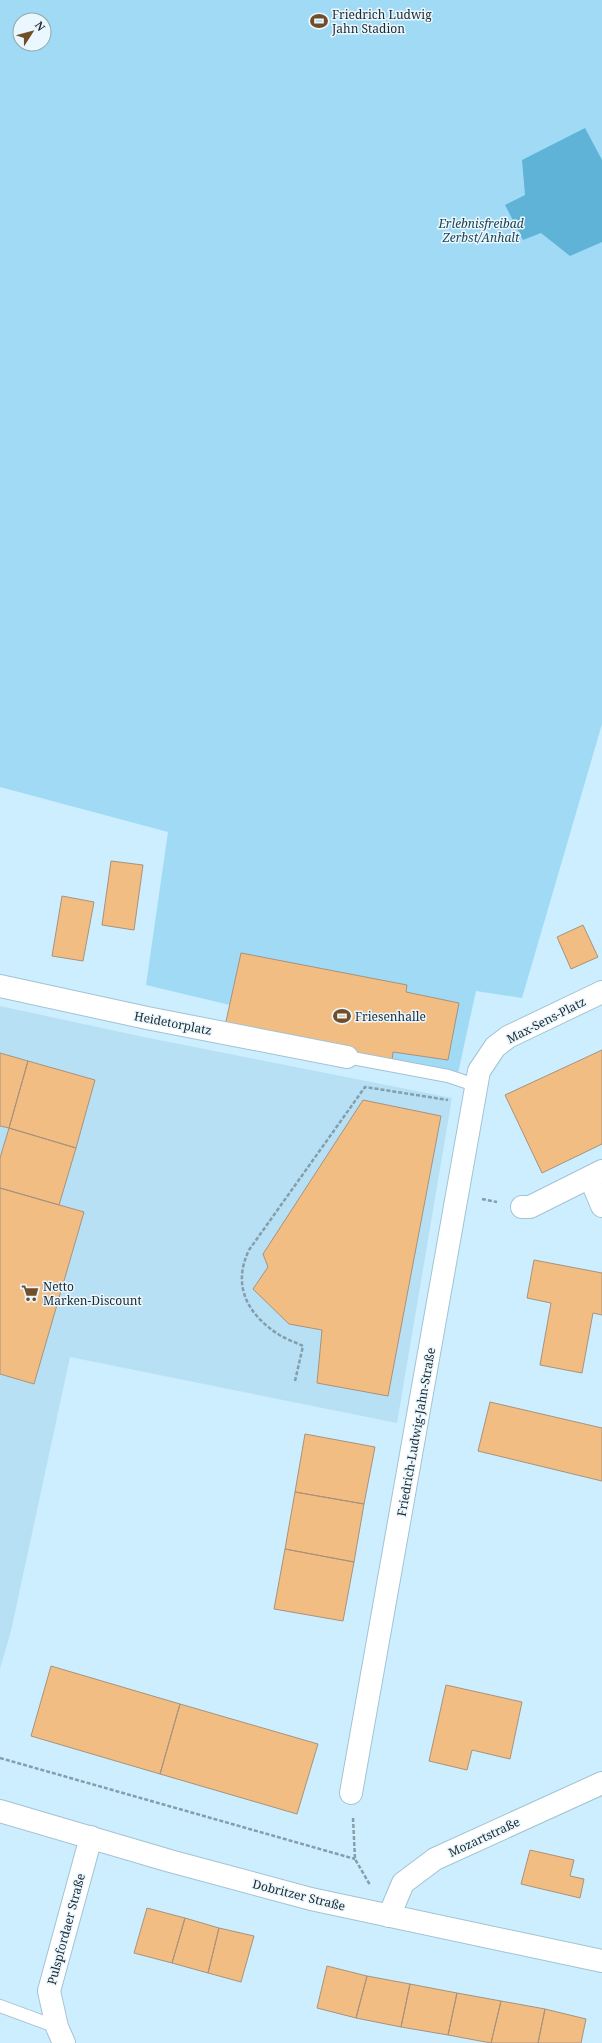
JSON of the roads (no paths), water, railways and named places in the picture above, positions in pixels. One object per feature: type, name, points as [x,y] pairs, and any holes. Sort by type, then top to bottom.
[{"type":"street","name":"Heidetorplatz","points":[[0,986],[147,1018],[347,1057]]},
{"type":"street","name":"Max-Sens-Platz","points":[[475,1087],[495,1047],[508,1038],[602,992]]},
{"type":"street","name":"Friedrich-Ludwig-Jahn-Straße","points":[[352,1793],[458,1194],[475,1087]]},
{"type":"street","points":[[522,1207],[530,1207],[596,1174],[602,1206]]},
{"type":"street","name":"Mozartstraße","points":[[389,1916],[403,1883],[435,1860],[602,1783]]},
{"type":"street","name":"Dobritzer Straße","points":[[0,1812],[250,1883],[389,1916],[602,1961]]},
{"type":"street","name":"Pulspfordaer Straße","points":[[60,2035],[49,1991],[91,1837]]},
{"type":"lane","points":[[347,1057],[448,1076],[475,1087]]},
{"type":"lane","points":[[0,2006],[60,2035]]},
{"type":"place","name":"Friedrich Ludwig Jahn Stadion","points":[[319,21]]},
{"type":"place","name":"Friesenhalle","points":[[342,1016]]},
{"type":"place","name":"Netto Marken-Discount","points":[[30,1293]]},
{"type":"park label","name":"Erlebnisfreibad Zerbst/Anhalt","points":[[481,230]]}]
